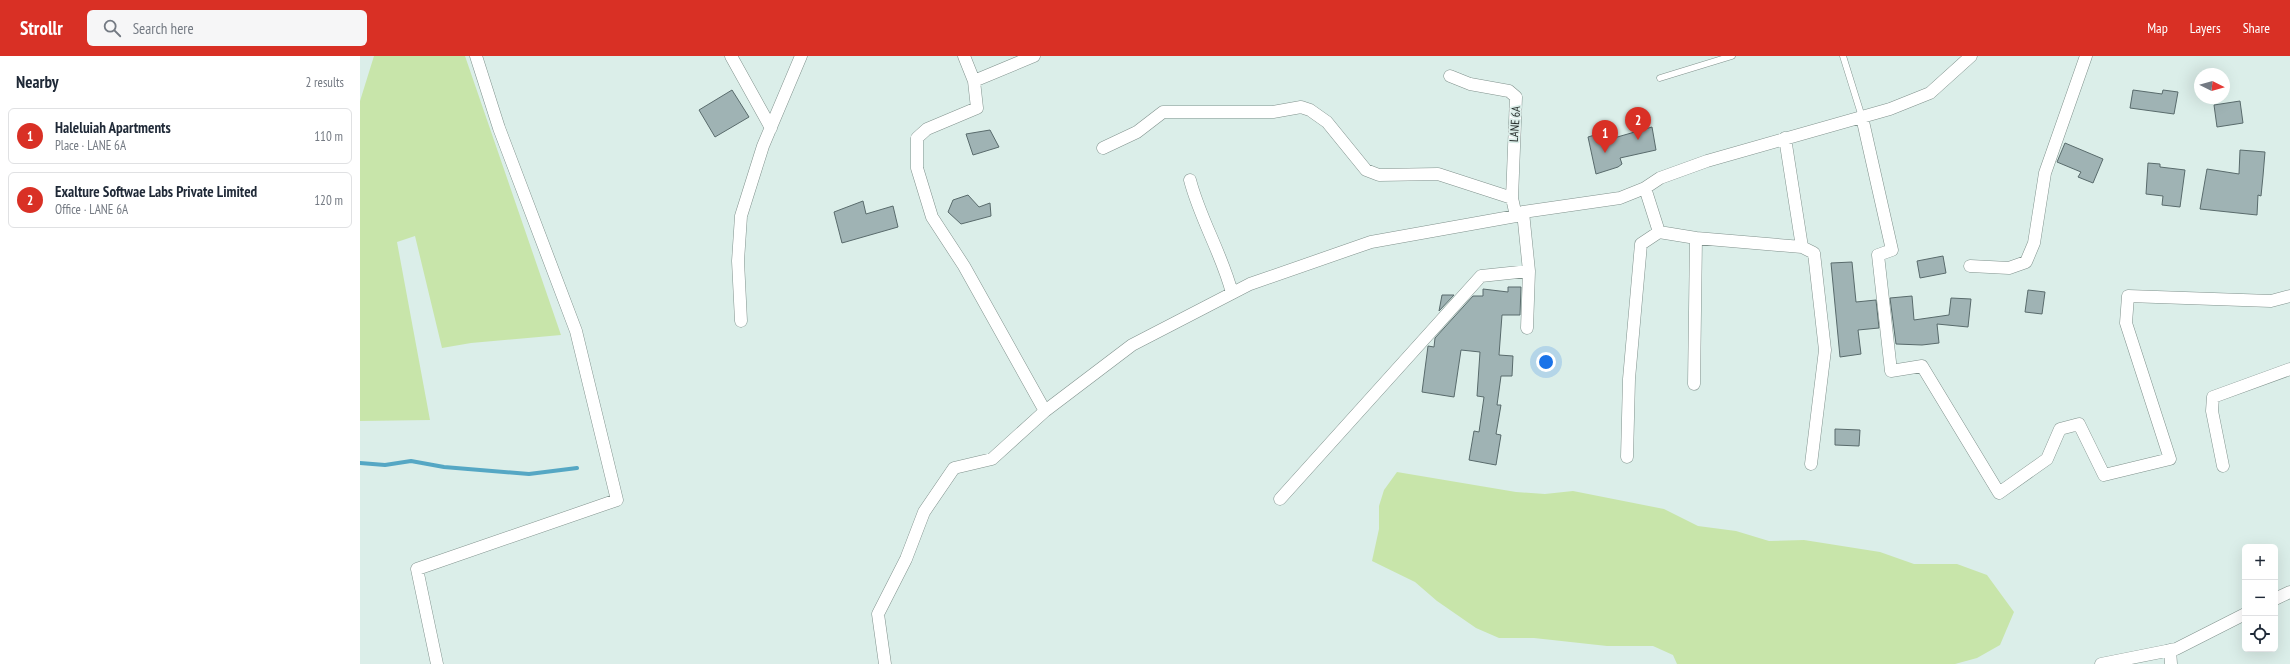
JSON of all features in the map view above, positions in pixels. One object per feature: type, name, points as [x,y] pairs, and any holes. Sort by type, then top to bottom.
[{"type":"street","points":[[437,664],[417,569],[617,500],[576,331],[499,128],[476,56]]},
{"type":"street","points":[[731,56],[771,128]]},
{"type":"street","points":[[741,320],[738,260],[741,216],[771,128],[801,56]]},
{"type":"street","points":[[964,56],[974,81],[977,108],[927,129],[917,138],[917,168],[932,217],[964,266],[1044,411]]},
{"type":"street","points":[[974,81],[1034,56]]},
{"type":"street","points":[[885,664],[878,614],[906,559],[924,512],[954,468],[992,459],[1044,411],[1132,345],[1250,284],[1371,242],[1519,214],[1620,198],[1645,188],[1660,178],[1707,161],[1890,109],[1930,92],[1971,56]]},
{"type":"street","points":[[1970,266],[2009,268],[2026,262],[2034,242],[2045,173],[2086,56]]},
{"type":"street","name":"LANE 6A","points":[[1450,76],[1470,84],[1509,91],[1516,97],[1512,198]]},
{"type":"street","points":[[1103,148],[1137,132],[1164,112],[1273,112],[1301,107],[1310,110],[1327,122],[1366,170],[1379,175],[1438,174],[1512,198],[1519,214],[1529,272],[1527,328]]},
{"type":"street","points":[[1862,118],[1892,250],[1878,255],[1890,371],[1922,366],[1999,493],[2047,459],[2060,429],[2079,424],[2104,475],[2170,459],[2126,324],[2128,296],[2271,301],[2290,296]]},
{"type":"street","points":[[1786,138],[1802,247]]},
{"type":"street","points":[[1190,180],[1194,196],[1225,267],[1232,293]]},
{"type":"street","points":[[1645,188],[1659,232]]},
{"type":"street","points":[[1627,457],[1629,379],[1641,244],[1659,232],[1696,238],[1802,247],[1814,253],[1824,350],[1811,464]]},
{"type":"street","points":[[1694,384],[1696,238]]},
{"type":"street","points":[[1280,499],[1481,276],[1529,272]]},
{"type":"street","points":[[2223,466],[2212,411],[2213,397],[2290,369]]},
{"type":"street","points":[[2278,598],[2290,592]]},
{"type":"street","points":[[2101,664],[2170,650],[2242,615]]},
{"type":"street","points":[[2170,650],[2171,664]]},
{"type":"lane","points":[[1660,78],[1732,56]]},
{"type":"lane","points":[[1843,56],[1862,118]]},
{"type":"green space","points":[[374,56],[465,56],[561,335],[471,343],[442,348],[415,236],[397,242],[430,420],[360,421],[360,101]]},
{"type":"green space","points":[[1397,472],[1516,492],[1545,494],[1573,491],[1664,509],[1698,526],[1736,531],[1769,541],[1804,540],[1880,552],[1914,564],[1957,564],[1987,575],[2014,612],[2000,645],[1977,658],[1955,664],[1677,664],[1673,655],[1653,646],[1607,646],[1534,638],[1499,638],[1476,628],[1437,601],[1415,582],[1372,561],[1379,529],[1379,506],[1384,490]]},
{"type":"building","points":[[732,90],[749,117],[715,137],[699,110]]},
{"type":"building","points":[[2133,90],[2162,94],[2163,90],[2178,92],[2174,114],[2130,108]]},
{"type":"building","points":[[2240,101],[2243,123],[2217,127],[2214,105],[2230,104],[2230,103]]},
{"type":"building","points":[[1652,127],[1656,150],[1620,158],[1622,164],[1618,167],[1596,174],[1588,137],[1605,132],[1607,140]]},
{"type":"building","points":[[990,130],[999,147],[973,155],[966,134]]},
{"type":"building","points":[[2065,143],[2103,159],[2093,183],[2078,177],[2081,172],[2057,162]]},
{"type":"building","points":[[2240,150],[2265,152],[2261,196],[2258,195],[2257,215],[2200,209],[2207,169],[2239,174]]},
{"type":"building","points":[[2148,163],[2160,164],[2160,167],[2185,170],[2180,207],[2162,205],[2163,196],[2146,194]]},
{"type":"building","points":[[968,195],[979,207],[990,203],[991,216],[961,224],[948,212],[953,200]]},
{"type":"building","points":[[863,201],[866,214],[893,206],[898,227],[842,243],[834,212]]},
{"type":"building","points":[[1943,256],[1946,273],[1920,278],[1917,261]]},
{"type":"building","points":[[1852,262],[1856,302],[1876,300],[1879,328],[1858,330],[1861,354],[1840,357],[1831,263]]},
{"type":"building","points":[[1508,287],[1521,287],[1520,315],[1502,315],[1499,355],[1513,356],[1512,376],[1501,376],[1497,405],[1501,405],[1496,434],[1501,435],[1496,465],[1469,460],[1474,431],[1479,432],[1484,397],[1477,396],[1480,352],[1461,350],[1454,397],[1422,392],[1428,346],[1434,347],[1435,338],[1473,296],[1483,296],[1483,289],[1508,292]]},
{"type":"building","points":[[2028,290],[2045,292],[2042,314],[2025,312]]},
{"type":"building","points":[[1442,295],[1454,295],[1439,311]]},
{"type":"building","points":[[1912,296],[1914,320],[1949,315],[1951,298],[1971,299],[1968,327],[1937,324],[1939,343],[1922,345],[1896,344],[1890,298]]},
{"type":"building","points":[[1835,429],[1860,430],[1859,446],[1835,445]]},
{"type":"waterway","points":[[360,463],[385,465],[411,461],[444,467],[529,474],[577,468]]},
{"type":"place","name":"Exalture Softwae Labs Private Limited","points":[[1638,140]]},
{"type":"place","name":"Haleluiah Apartments","points":[[1605,153]]}]
